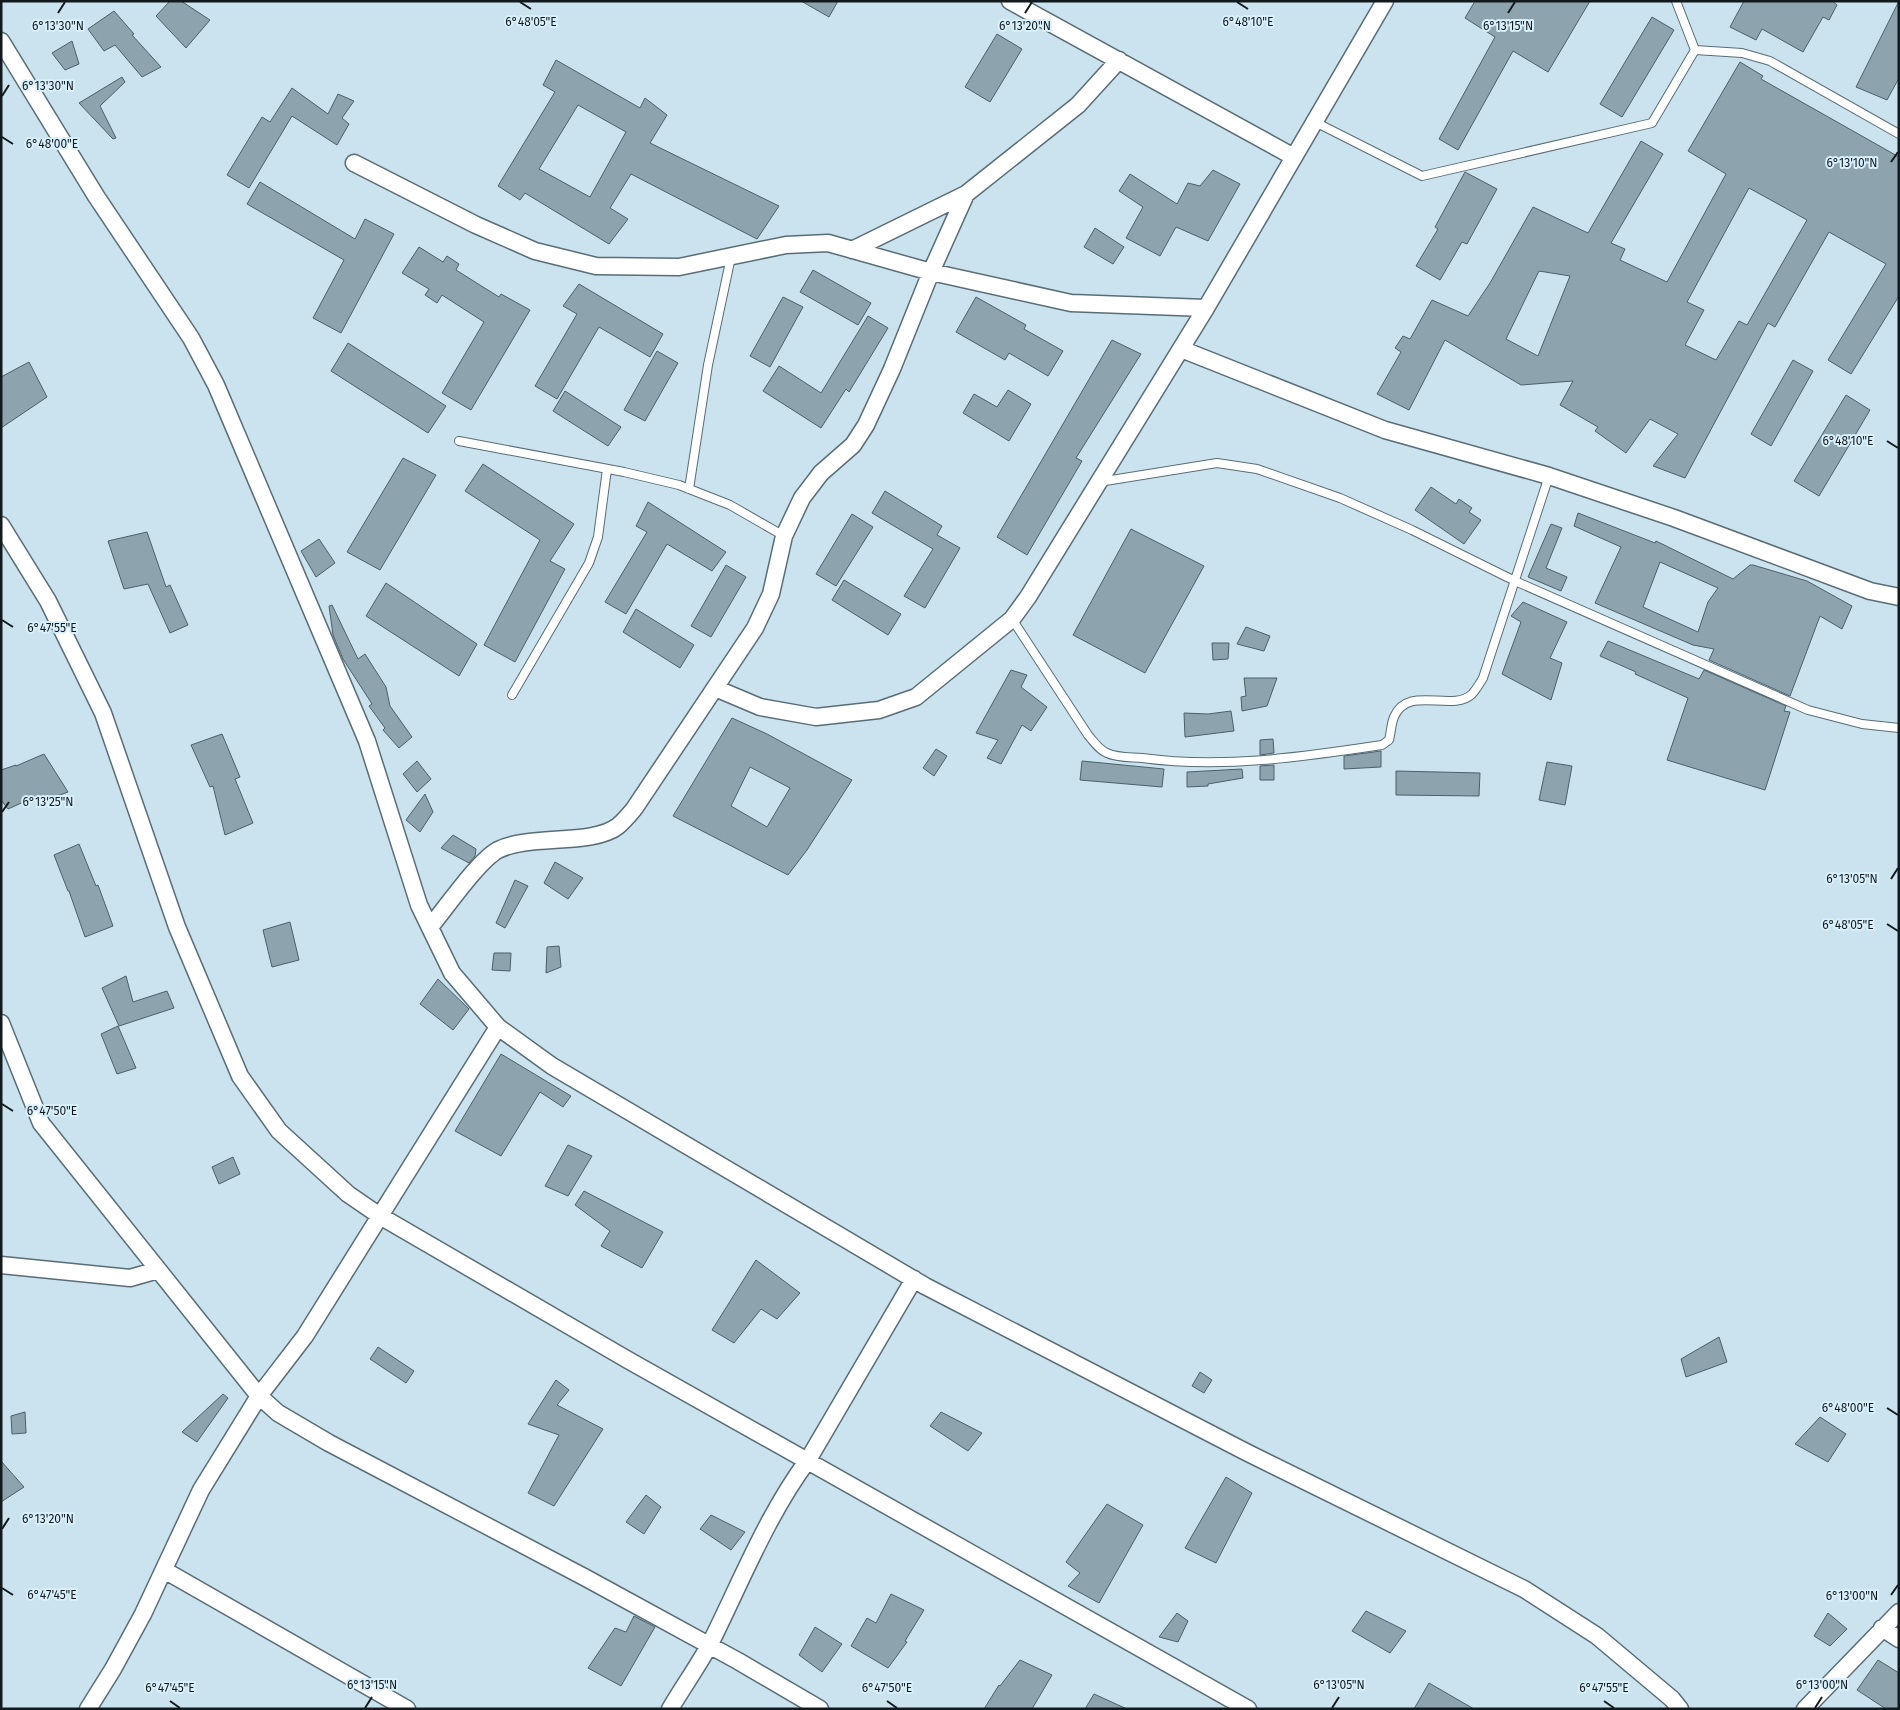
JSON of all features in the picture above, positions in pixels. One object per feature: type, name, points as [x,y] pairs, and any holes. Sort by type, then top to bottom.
[{"type":"street","points":[[1010,1],[1294,157]]},
{"type":"street","points":[[715,688],[760,706],[816,717],[880,710],[916,697],[1012,619],[1028,597],[1097,482],[1206,308],[1386,1]]},
{"type":"street","points":[[1,42],[96,196],[191,338],[216,385],[366,741],[419,906],[452,973],[498,1027],[552,1066],[914,1279],[1246,1452],[1524,1589],[1597,1636],[1672,1699],[1680,1709]]},
{"type":"street","points":[[852,250],[966,194],[1078,105],[1119,60]]},
{"type":"street","points":[[354,163],[476,225],[535,251],[596,266],[679,266],[786,245],[828,243],[931,272],[1072,303],[1206,308]]},
{"type":"street","points":[[430,927],[483,862],[498,850],[514,844],[597,834],[617,827],[634,809],[755,628],[771,594],[784,536],[802,498],[822,473],[853,445],[866,425],[892,369],[931,272],[966,194]]},
{"type":"street","points":[[1181,349],[1385,430],[1549,476],[1674,518],[1870,591],[1899,597]]},
{"type":"street","points":[[1,525],[48,601],[103,713],[177,926],[240,1076],[279,1131],[348,1194],[380,1216],[620,1355],[1248,1709]]},
{"type":"street","points":[[1,1023],[41,1124],[259,1396],[278,1413],[329,1443],[709,1645],[820,1709]]},
{"type":"street","points":[[88,1709],[122,1653],[164,1570],[201,1490],[259,1396],[305,1336],[498,1027]]},
{"type":"street","points":[[1,1265],[130,1278],[158,1270]]},
{"type":"street","points":[[670,1709],[709,1645],[732,1595],[790,1484],[808,1460],[914,1279]]},
{"type":"street","points":[[164,1570],[407,1709]]},
{"type":"street","points":[[1805,1709],[1899,1612]]},
{"type":"street","points":[[1882,1628],[1899,1639]]},
{"type":"lane","points":[[1676,1],[1695,50]]},
{"type":"lane","points":[[1315,122],[1422,176],[1652,123],[1695,50]]},
{"type":"lane","points":[[1695,50],[1742,53],[1770,61],[1899,134]]},
{"type":"lane","points":[[689,489],[708,365],[731,256]]},
{"type":"lane","points":[[459,441],[607,469],[689,489],[730,505],[784,536]]},
{"type":"lane","points":[[1097,482],[1217,463],[1257,469],[1340,498],[1412,530],[1515,581],[1808,710],[1862,724],[1899,728]]},
{"type":"lane","points":[[512,695],[589,563],[598,537],[607,469]]},
{"type":"lane","points":[[1012,619],[1088,735],[1096,746],[1108,754],[1175,763],[1223,763],[1288,759],[1382,745],[1389,740],[1394,716],[1402,707],[1415,700],[1460,701],[1472,694],[1483,678],[1549,476]]},
{"type":"building","points":[[170,1],[181,1],[210,20],[186,48],[156,16]]},
{"type":"building","points":[[801,1],[838,1],[829,17]]},
{"type":"building","points":[[1475,1],[1590,1],[1548,72],[1513,51],[1458,150],[1439,139],[1495,37],[1465,18]]},
{"type":"building","points":[[1744,1],[1832,1],[1837,5],[1829,20],[1823,17],[1803,52],[1762,29],[1756,40],[1730,27]]},
{"type":"building","points":[[1899,1],[1899,78],[1887,100],[1856,87]]},
{"type":"building","points":[[114,11],[134,34],[132,35],[161,67],[142,77],[115,45],[104,51],[88,29]]},
{"type":"building","points":[[1652,17],[1674,30],[1622,117],[1600,104]]},
{"type":"building","points":[[997,34],[1022,49],[990,102],[965,87]]},
{"type":"building","points":[[72,41],[79,64],[65,70],[52,53]]},
{"type":"building","points":[[556,60],[640,108],[645,98],[667,115],[650,143],[779,206],[757,239],[631,174],[610,208],[628,219],[609,244],[525,193],[520,200],[498,186],[555,92],[543,85]],"holes":[[[578,105],[626,132],[590,197],[539,169]]]},
{"type":"building","points":[[1740,62],[1763,76],[1761,79],[1899,157],[1899,296],[1851,374],[1828,360],[1886,264],[1829,232],[1775,327],[1768,323],[1685,478],[1653,466],[1678,434],[1650,419],[1626,453],[1595,431],[1598,427],[1560,405],[1573,381],[1521,385],[1445,340],[1409,410],[1377,394],[1401,352],[1395,348],[1403,336],[1410,339],[1432,300],[1468,316],[1490,283],[1533,207],[1588,233],[1641,141],[1663,154],[1611,243],[1625,249],[1620,260],[1667,282],[1726,174],[1688,151]],"holes":[[[1749,188],[1807,220],[1747,325],[1739,321],[1716,360],[1685,345],[1704,310],[1687,302]],[[1539,271],[1570,276],[1538,356],[1506,339]]]},
{"type":"building","points":[[122,77],[125,82],[100,106],[116,138],[113,139],[79,103]]},
{"type":"building","points":[[292,88],[328,114],[338,94],[354,101],[342,118],[349,124],[337,145],[292,116],[249,188],[227,175],[262,117],[270,122]]},
{"type":"building","points":[[1213,170],[1240,184],[1208,241],[1176,227],[1160,256],[1126,238],[1143,207],[1119,191],[1130,174],[1177,204],[1188,183],[1200,186]]},
{"type":"building","points":[[1465,172],[1497,189],[1467,244],[1462,242],[1440,280],[1416,266],[1438,229],[1435,227]]},
{"type":"building","points":[[260,182],[355,239],[365,219],[394,234],[341,333],[313,318],[344,260],[247,204]]},
{"type":"building","points":[[1095,228],[1124,247],[1113,264],[1084,247]]},
{"type":"building","points":[[419,247],[443,262],[447,256],[459,264],[456,270],[499,297],[501,294],[530,310],[471,410],[442,393],[484,322],[442,295],[437,303],[425,295],[429,289],[402,273]]},
{"type":"building","points":[[813,270],[871,303],[858,325],[800,292]]},
{"type":"building","points":[[579,284],[663,334],[650,357],[599,327],[557,399],[535,386],[577,314],[563,306]]},
{"type":"building","points":[[783,297],[803,307],[770,367],[750,356]]},
{"type":"building","points":[[976,297],[1026,325],[1024,329],[1063,351],[1048,376],[1009,353],[1005,360],[956,332]]},
{"type":"building","points":[[868,316],[888,328],[849,392],[846,389],[821,428],[763,391],[779,366],[821,393]]},
{"type":"building","points":[[1112,340],[1141,354],[1076,458],[1082,461],[1027,555],[997,537]]},
{"type":"building","points":[[348,343],[446,406],[428,433],[331,371]]},
{"type":"building","points":[[657,351],[678,363],[645,421],[624,410]]},
{"type":"building","points":[[1793,360],[1813,371],[1771,446],[1751,434]]},
{"type":"building","points":[[29,362],[47,397],[1,428],[1,377]]},
{"type":"building","points":[[1008,390],[1031,404],[1009,441],[963,413],[974,394],[997,407]]},
{"type":"building","points":[[565,391],[621,427],[608,446],[553,411]]},
{"type":"building","points":[[1846,395],[1870,410],[1819,496],[1794,481]]},
{"type":"building","points":[[403,458],[436,475],[380,570],[347,552]]},
{"type":"building","points":[[483,464],[574,524],[550,561],[565,569],[515,662],[484,645],[540,540],[465,491]]},
{"type":"building","points":[[1431,487],[1456,504],[1459,499],[1472,508],[1469,512],[1481,520],[1464,544],[1415,510]]},
{"type":"building","points":[[885,491],[942,526],[937,535],[960,548],[925,608],[904,596],[933,549],[872,513]]},
{"type":"building","points":[[648,502],[726,552],[712,571],[667,544],[626,614],[605,602],[647,532],[636,526]]},
{"type":"building","points":[[1578,513],[1655,543],[1656,541],[1733,579],[1750,565],[1753,565],[1807,581],[1852,606],[1842,629],[1820,616],[1790,696],[1709,660],[1714,649],[1693,645],[1595,603],[1621,547],[1574,526]],"holes":[[[1660,562],[1718,588],[1708,602],[1698,632],[1643,607]]]},
{"type":"building","points":[[852,514],[873,527],[836,586],[816,574]]},
{"type":"building","points":[[1551,524],[1562,528],[1546,568],[1567,577],[1561,591],[1528,577]]},
{"type":"building","points":[[1131,529],[1204,566],[1145,673],[1073,635]]},
{"type":"building","points":[[147,532],[166,587],[170,585],[188,625],[170,633],[148,584],[124,589],[108,541]]},
{"type":"building","points":[[319,539],[335,563],[316,577],[301,551]]},
{"type":"building","points":[[726,565],[746,577],[711,637],[691,626]]},
{"type":"building","points":[[844,580],[901,614],[888,635],[832,600]]},
{"type":"building","points":[[386,583],[477,644],[459,676],[366,616]]},
{"type":"building","points":[[1523,602],[1567,622],[1550,658],[1562,663],[1551,700],[1502,674],[1521,622],[1511,616]]},
{"type":"building","points":[[332,605],[358,659],[365,654],[386,687],[390,706],[412,737],[399,748],[383,730],[385,728],[369,706],[372,704],[343,659],[333,635],[329,606]]},
{"type":"building","points":[[636,609],[694,645],[680,668],[623,632]]},
{"type":"building","points":[[1246,627],[1270,636],[1264,651],[1237,644]]},
{"type":"building","points":[[1608,641],[1699,679],[1704,670],[1786,706],[1784,711],[1790,712],[1765,790],[1667,760],[1688,698],[1600,656]]},
{"type":"building","points":[[1212,643],[1229,643],[1228,659],[1213,660]]},
{"type":"building","points":[[1011,670],[1027,675],[1021,687],[1047,707],[1031,731],[1022,725],[1001,764],[987,758],[998,740],[976,733]]},
{"type":"building","points":[[1244,678],[1277,678],[1267,706],[1242,711],[1241,697],[1246,696]]},
{"type":"building","points":[[1231,711],[1234,731],[1185,737],[1184,713],[1208,714]]},
{"type":"building","points":[[732,718],[767,734],[852,780],[807,850],[788,875],[673,816]],"holes":[[[750,767],[790,788],[767,827],[731,806]]]},
{"type":"building","points":[[222,734],[240,777],[235,779],[253,823],[225,835],[213,786],[210,787],[191,745]]},
{"type":"building","points":[[1273,739],[1274,753],[1260,755],[1260,740]]},
{"type":"building","points":[[936,749],[947,756],[934,776],[923,768]]},
{"type":"building","points":[[1381,751],[1381,767],[1344,769],[1344,756]]},
{"type":"building","points":[[44,754],[68,792],[40,802],[37,796],[8,809],[1,800],[1,770]]},
{"type":"building","points":[[417,761],[431,779],[417,792],[403,774]]},
{"type":"building","points":[[1082,761],[1164,769],[1162,787],[1080,780]]},
{"type":"building","points":[[1547,762],[1572,766],[1565,805],[1539,800]]},
{"type":"building","points":[[1274,765],[1274,780],[1260,780],[1260,766]]},
{"type":"building","points":[[1242,769],[1243,778],[1208,784],[1208,786],[1187,787],[1187,772]]},
{"type":"building","points":[[1396,771],[1480,773],[1479,796],[1396,795]]},
{"type":"building","points":[[425,794],[433,812],[420,832],[406,820]]},
{"type":"building","points":[[453,835],[476,849],[475,856],[469,863],[441,848]]},
{"type":"building","points":[[79,844],[96,886],[98,885],[113,926],[85,937],[54,855]]},
{"type":"building","points":[[555,862],[583,878],[568,899],[544,883]]},
{"type":"building","points":[[515,880],[528,886],[505,928],[496,923]]},
{"type":"building","points":[[290,922],[299,960],[272,967],[263,930]]},
{"type":"building","points":[[559,946],[561,967],[546,973],[547,947]]},
{"type":"building","points":[[494,953],[511,953],[510,971],[492,970]]},
{"type":"building","points":[[126,976],[133,1002],[167,991],[174,1008],[119,1026],[102,988]]},
{"type":"building","points":[[438,979],[469,1009],[453,1030],[420,1004]]},
{"type":"building","points":[[118,1026],[136,1068],[117,1074],[101,1034]]},
{"type":"building","points":[[501,1054],[571,1096],[563,1107],[540,1092],[501,1156],[455,1131]]},
{"type":"building","points":[[568,1145],[592,1156],[568,1196],[545,1186]]},
{"type":"building","points":[[233,1157],[240,1174],[219,1184],[212,1167]]},
{"type":"building","points":[[584,1191],[663,1232],[642,1268],[601,1246],[610,1231],[575,1205]]},
{"type":"building","points":[[756,1260],[800,1293],[777,1319],[761,1309],[734,1343],[712,1330]]},
{"type":"building","points":[[1719,1337],[1727,1362],[1686,1377],[1681,1359]]},
{"type":"building","points":[[378,1347],[414,1371],[406,1383],[370,1359]]},
{"type":"building","points":[[1200,1372],[1212,1380],[1204,1393],[1192,1386]]},
{"type":"building","points":[[556,1380],[569,1390],[557,1405],[603,1429],[554,1506],[528,1493],[559,1435],[528,1424]]},
{"type":"building","points":[[223,1394],[228,1398],[197,1442],[182,1432]]},
{"type":"building","points":[[25,1412],[26,1433],[12,1434],[11,1416]]},
{"type":"building","points":[[941,1412],[982,1433],[968,1451],[930,1426]]},
{"type":"building","points":[[1820,1417],[1846,1434],[1828,1462],[1795,1444]]},
{"type":"building","points":[[1,1461],[24,1487],[1,1502]]},
{"type":"building","points":[[1226,1477],[1252,1493],[1216,1563],[1185,1548]]},
{"type":"building","points":[[646,1495],[661,1507],[644,1534],[626,1522]]},
{"type":"building","points":[[1107,1504],[1143,1525],[1099,1603],[1068,1586],[1080,1573],[1066,1562]]},
{"type":"building","points":[[711,1515],[745,1532],[731,1550],[700,1529]]},
{"type":"building","points":[[891,1594],[924,1610],[905,1641],[907,1642],[888,1668],[851,1646],[867,1618],[876,1623]]},
{"type":"building","points":[[1366,1611],[1406,1631],[1390,1653],[1352,1631]]},
{"type":"building","points":[[1177,1613],[1188,1621],[1178,1642],[1159,1637]]},
{"type":"building","points":[[1828,1613],[1847,1629],[1830,1646],[1814,1636]]},
{"type":"building","points":[[634,1616],[655,1627],[621,1686],[588,1668],[615,1628],[626,1632]]},
{"type":"building","points":[[815,1627],[842,1644],[822,1672],[799,1655]]},
{"type":"building","points":[[1020,1660],[1052,1675],[1032,1709],[984,1709],[999,1685]]},
{"type":"building","points":[[1878,1660],[1899,1673],[1899,1709],[1886,1709],[1857,1690]]},
{"type":"building","points":[[1429,1683],[1474,1709],[1414,1709]]},
{"type":"building","points":[[1094,1694],[1127,1709],[1085,1709]]}]
